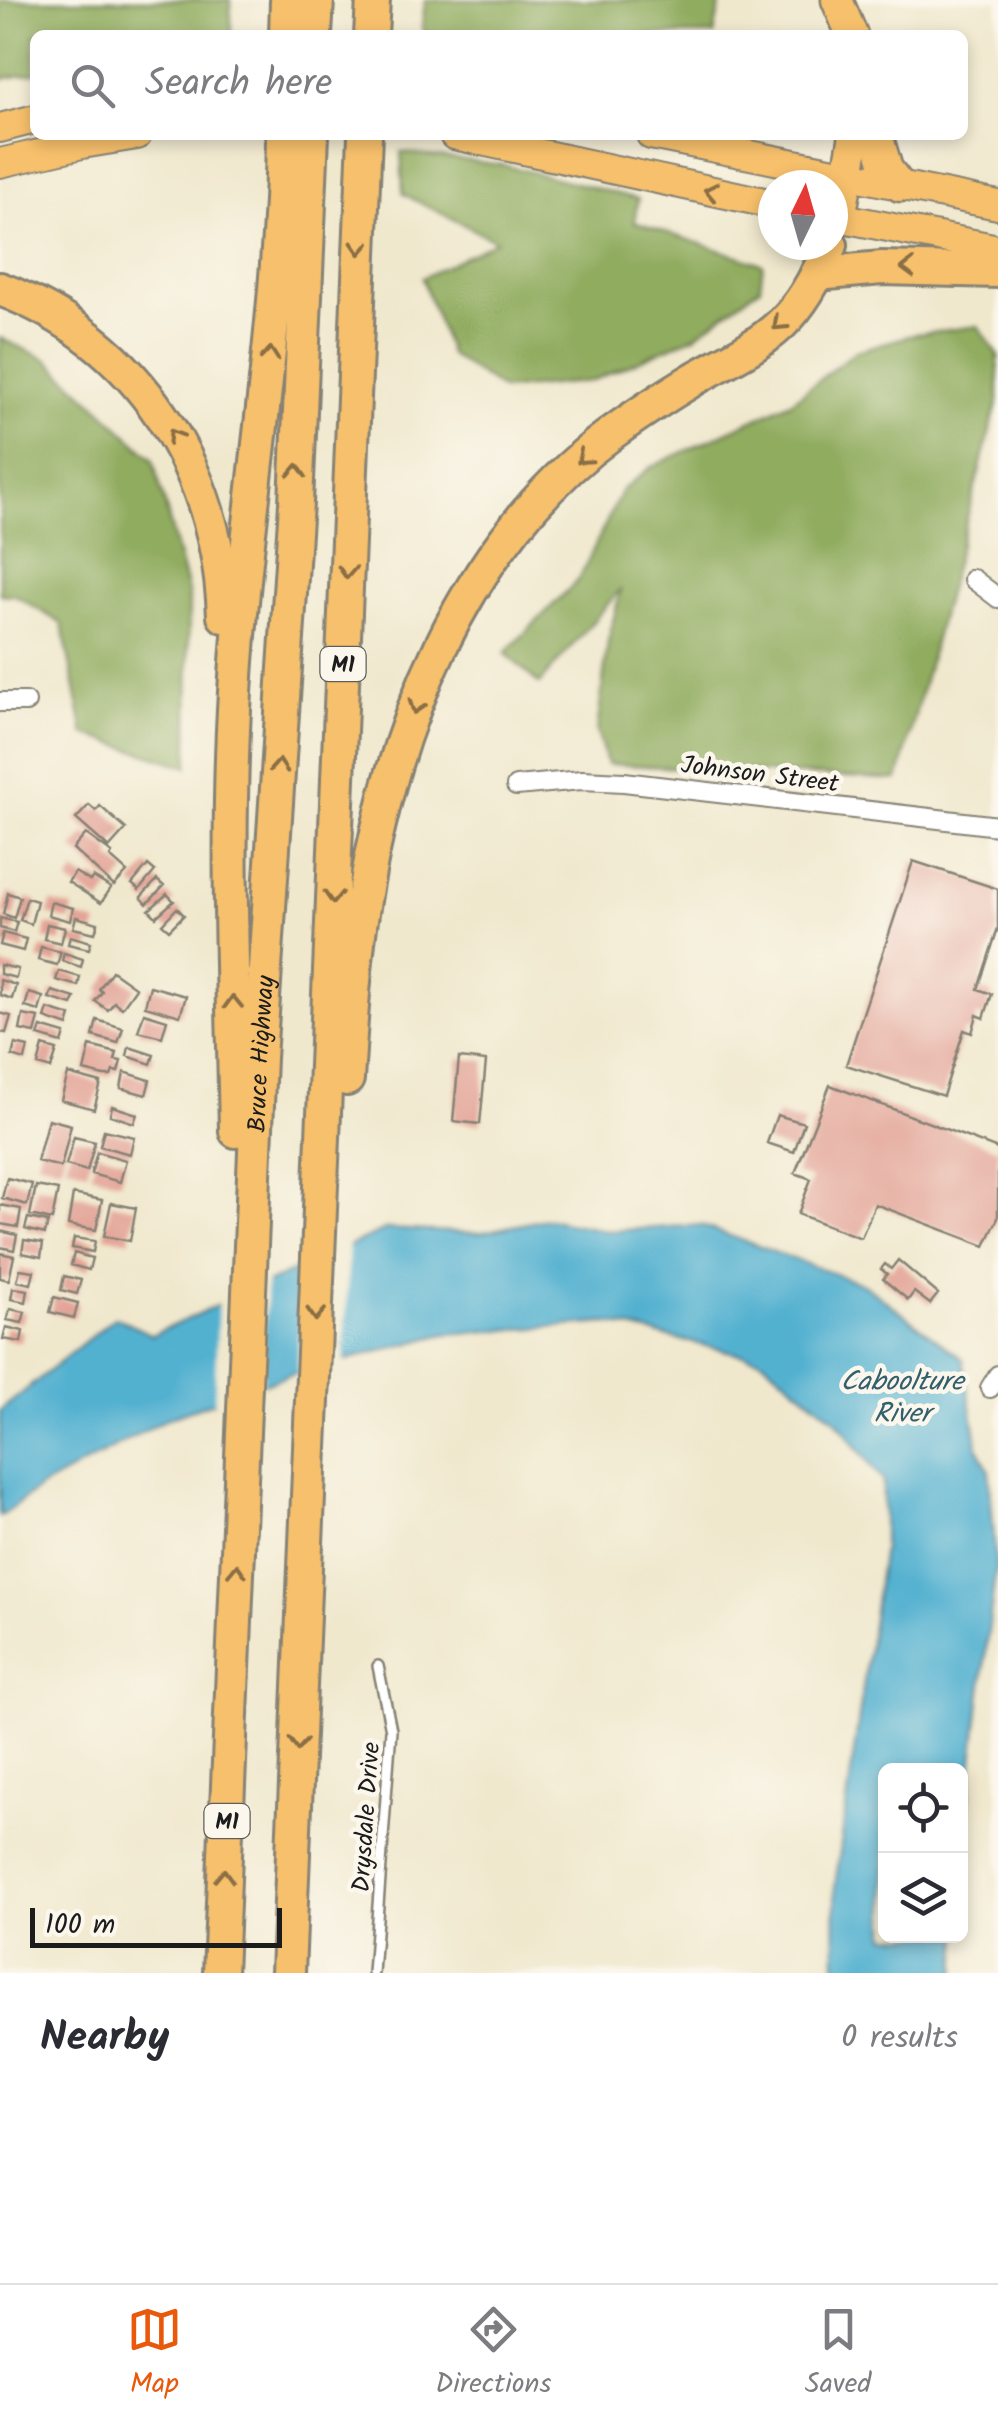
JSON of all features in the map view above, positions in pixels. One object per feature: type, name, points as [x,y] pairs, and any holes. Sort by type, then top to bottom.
[{"type":"highway","points":[[286,30],[287,0]]},
{"type":"highway","points":[[315,30],[317,0]]},
{"type":"highway","points":[[371,30],[373,0]]},
{"type":"highway","points":[[837,0],[850,30]]},
{"type":"highway","points":[[254,1177],[236,1135],[231,864],[235,694],[244,568],[268,370],[283,140]]},
{"type":"highway","name":"Bruce Highway","points":[[220,1973],[254,1177],[296,503],[312,140]]},
{"type":"highway","name":"M1","points":[[288,1973],[365,140]]},
{"type":"highway","points":[[848,180],[855,140]]},
{"type":"highway","points":[[878,140],[887,169],[900,186]]},
{"type":"highway","points":[[322,1178],[342,1145],[355,969],[372,854],[412,717],[435,653],[453,619],[503,543],[560,478],[632,419],[771,334],[802,301],[821,260]]},
{"type":"highway","points":[[844,260],[850,269],[998,271]]},
{"type":"highway","points":[[0,289],[57,316],[99,346],[137,383],[182,448],[205,501],[218,546],[225,664],[235,694]]},
{"type":"main road","points":[[0,128],[30,120]]},
{"type":"main road","points":[[0,164],[106,140]]},
{"type":"main road","points":[[484,140],[758,201]]},
{"type":"main road","points":[[674,140],[998,205]]},
{"type":"main road","points":[[848,240],[998,249]]},
{"type":"street","points":[[972,579],[998,598]]},
{"type":"street","points":[[0,702],[26,702]]},
{"type":"street","name":"Johnson Street","points":[[516,786],[582,780],[624,782],[998,826]]},
{"type":"lane","name":"Drysdale Drive","points":[[372,1973],[391,1730],[378,1666]]},
{"type":"green space","points":[[0,0],[230,0],[232,30],[30,30],[30,74],[0,79]]},
{"type":"green space","points":[[425,0],[721,0],[715,30],[422,30]]},
{"type":"green space","points":[[401,152],[504,165],[638,199],[634,222],[763,264],[760,287],[695,336],[592,381],[503,390],[450,355],[422,278],[496,241],[403,194]]},
{"type":"green space","points":[[978,326],[998,355],[998,400],[898,780],[607,764],[597,732],[608,641],[621,589],[539,684],[505,653],[579,579],[622,490],[651,467],[791,402],[856,351],[916,334]]},
{"type":"green space","points":[[0,338],[48,360],[153,459],[189,595],[188,767],[84,734],[62,624],[15,595],[0,594]]},
{"type":"water","name":"Caboolture River","points":[[546,1219],[609,1231],[700,1225],[865,1285],[963,1359],[978,1448],[989,1470],[996,1567],[968,1803],[968,1763],[878,1763],[878,1943],[958,1943],[956,1973],[836,1973],[835,1886],[883,1547],[883,1481],[835,1419],[761,1359],[609,1323],[445,1334],[289,1375],[168,1418],[38,1489],[0,1517],[0,1411],[115,1317],[152,1335],[387,1229],[479,1233]]},
{"type":"pier","points":[[349,1240],[344,1365],[297,1378],[302,1262]]},
{"type":"pier","points":[[267,1277],[262,1390],[214,1407],[218,1299]]},
{"type":"building","points":[[89,805],[96,811],[100,806],[126,829],[109,848],[76,819]]},
{"type":"building","points":[[86,834],[112,853],[110,857],[127,872],[114,886],[73,849]]},
{"type":"building","points":[[913,861],[998,889],[998,928],[978,989],[992,994],[984,1018],[977,1015],[972,1033],[964,1030],[943,1096],[846,1065]]},
{"type":"building","points":[[148,865],[155,871],[139,890],[132,884]]},
{"type":"building","points":[[75,872],[111,888],[101,903],[68,882]]},
{"type":"building","points":[[157,880],[164,886],[147,904],[141,897]]},
{"type":"building","points":[[8,893],[20,897],[14,918],[3,914]]},
{"type":"building","points":[[167,894],[174,901],[156,917],[149,910]]},
{"type":"building","points":[[27,898],[37,901],[31,924],[20,920]]},
{"type":"building","points":[[51,902],[73,908],[70,921],[48,915]]},
{"type":"building","points":[[177,908],[184,915],[169,930],[162,924]]},
{"type":"building","points":[[76,917],[98,923],[95,933],[73,928]]},
{"type":"building","points":[[0,918],[17,922],[14,932],[0,928]]},
{"type":"building","points":[[47,924],[65,928],[61,943],[44,939]]},
{"type":"building","points":[[3,933],[26,939],[23,951],[0,945]]},
{"type":"building","points":[[70,936],[91,942],[89,949],[68,944]]},
{"type":"building","points":[[41,947],[61,952],[57,965],[38,960]]},
{"type":"building","points":[[64,953],[83,959],[81,967],[62,961]]},
{"type":"building","points":[[0,965],[18,969],[16,978],[0,974]]},
{"type":"building","points":[[59,971],[80,977],[78,986],[56,980]]},
{"type":"building","points":[[112,971],[136,988],[122,1008],[114,1002],[108,1010],[95,1001]]},
{"type":"building","points":[[0,980],[16,985],[12,999],[0,995]]},
{"type":"building","points":[[150,986],[186,996],[180,1016],[145,1006]]},
{"type":"building","points":[[52,991],[75,998],[72,1005],[49,998]]},
{"type":"building","points":[[29,993],[43,997],[39,1011],[25,1007]]},
{"type":"building","points":[[48,1009],[71,1016],[68,1026],[45,1018]]},
{"type":"building","points":[[0,1013],[11,1016],[6,1033],[0,1032]]},
{"type":"building","points":[[144,1013],[167,1020],[162,1037],[138,1031]]},
{"type":"building","points":[[23,1015],[39,1018],[35,1033],[20,1030]]},
{"type":"building","points":[[97,1020],[123,1028],[118,1043],[93,1036]]},
{"type":"building","points":[[41,1027],[65,1034],[62,1043],[38,1036]]},
{"type":"building","points":[[15,1044],[28,1047],[25,1060],[12,1056]]},
{"type":"building","points":[[43,1046],[57,1050],[51,1069],[38,1065]]},
{"type":"building","points":[[90,1046],[117,1053],[115,1060],[121,1061],[118,1072],[104,1076],[84,1071]]},
{"type":"building","points":[[129,1047],[154,1055],[151,1064],[127,1056]]},
{"type":"building","points":[[459,1058],[486,1061],[480,1124],[453,1121]]},
{"type":"building","points":[[124,1072],[150,1080],[146,1095],[121,1088]]},
{"type":"building","points":[[68,1074],[101,1083],[94,1109],[61,1100]]},
{"type":"building","points":[[830,1085],[998,1149],[998,1218],[985,1246],[875,1204],[861,1238],[798,1214],[811,1179],[795,1173]]},
{"type":"building","points":[[112,1106],[137,1114],[134,1123],[110,1115]]},
{"type":"building","points":[[777,1115],[804,1123],[794,1152],[767,1143]]},
{"type":"building","points":[[48,1119],[71,1125],[61,1167],[37,1161]]},
{"type":"building","points":[[104,1130],[134,1137],[130,1154],[100,1146]]},
{"type":"building","points":[[74,1137],[95,1142],[87,1171],[66,1165]]},
{"type":"building","points":[[97,1152],[126,1160],[120,1182],[91,1174]]},
{"type":"building","points":[[7,1178],[32,1184],[27,1205],[2,1198]]},
{"type":"building","points":[[36,1186],[58,1190],[52,1220],[30,1215]]},
{"type":"building","points":[[73,1194],[102,1200],[96,1230],[68,1225]]},
{"type":"building","points":[[111,1203],[136,1208],[130,1241],[104,1236]]},
{"type":"building","points":[[0,1205],[21,1209],[18,1227],[0,1224]]},
{"type":"building","points":[[28,1218],[48,1222],[45,1234],[25,1229]]},
{"type":"building","points":[[0,1231],[17,1235],[14,1250],[0,1247]]},
{"type":"building","points":[[74,1238],[95,1241],[93,1252],[72,1248]]},
{"type":"building","points":[[24,1240],[43,1243],[41,1257],[22,1253]]},
{"type":"building","points":[[0,1253],[14,1256],[9,1280],[0,1278]]},
{"type":"building","points":[[74,1253],[92,1258],[89,1270],[71,1265]]},
{"type":"building","points":[[898,1260],[938,1294],[930,1304],[914,1292],[908,1300],[883,1279],[887,1274],[881,1269],[885,1264],[891,1269]]},
{"type":"building","points":[[20,1269],[34,1271],[31,1284],[17,1281]]},
{"type":"building","points":[[64,1276],[81,1280],[77,1294],[61,1290]]},
{"type":"building","points":[[13,1288],[28,1290],[26,1302],[11,1299]]},
{"type":"building","points":[[54,1297],[78,1303],[74,1318],[50,1312]]},
{"type":"building","points":[[10,1309],[25,1312],[22,1323],[7,1320]]},
{"type":"building","points":[[6,1327],[23,1331],[21,1342],[3,1339]]}]
